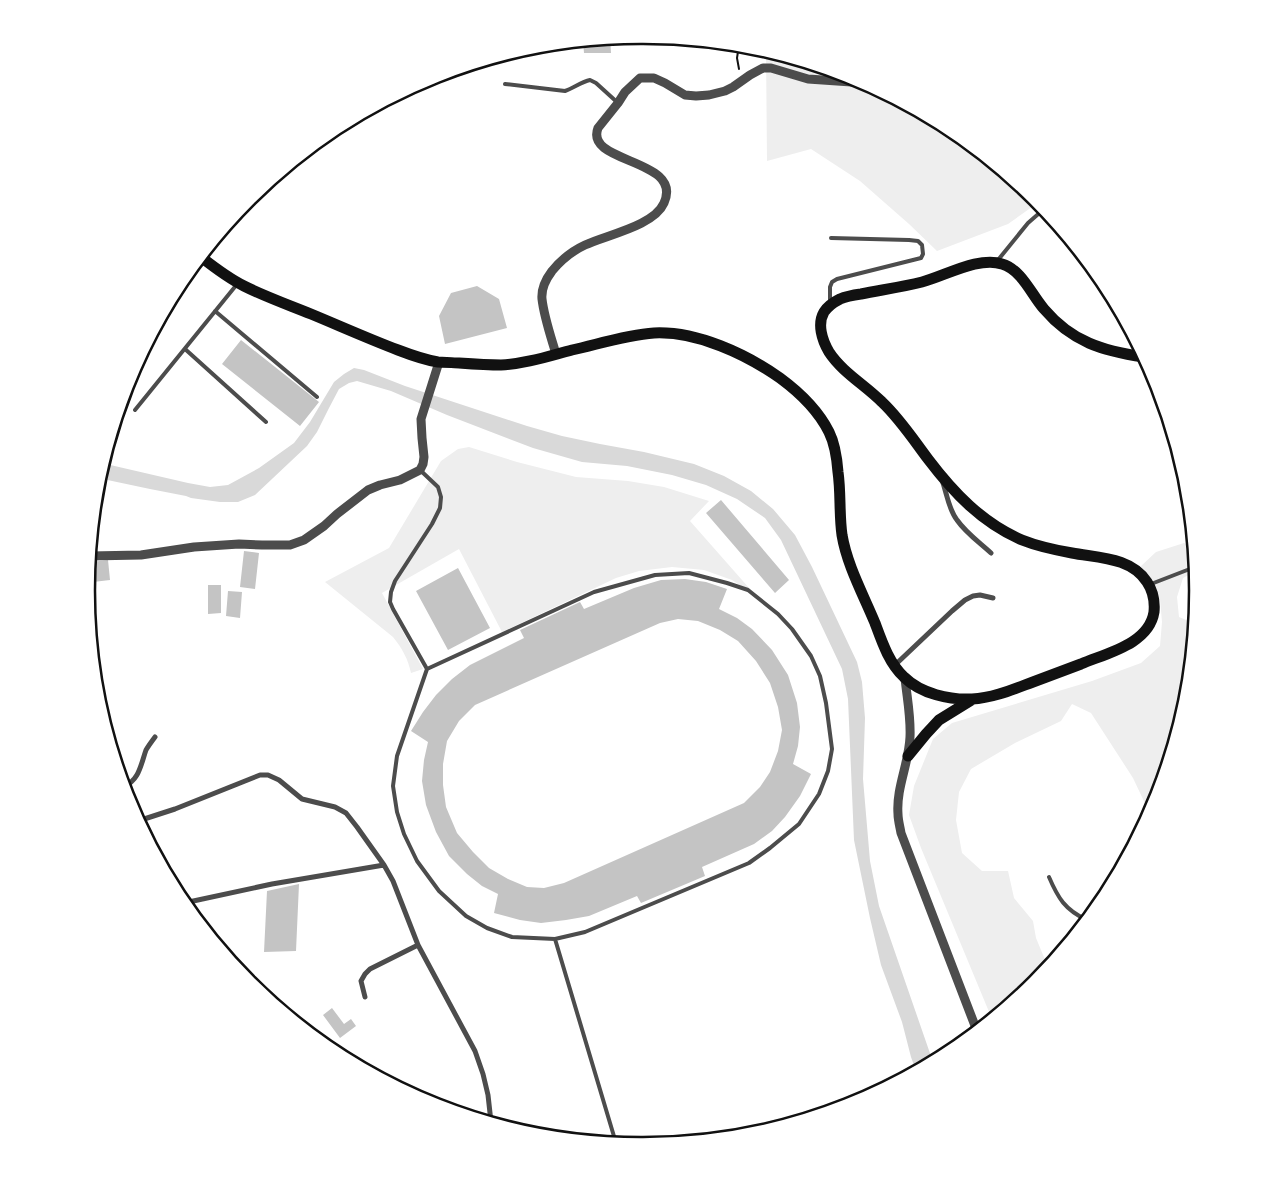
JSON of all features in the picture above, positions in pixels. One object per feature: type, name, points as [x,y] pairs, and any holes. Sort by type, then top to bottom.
[{"type":"main road","points":[[206,261],[238,283],[255,291],[365,338],[413,356],[439,362],[481,365],[518,364],[630,336],[651,333],[679,335],[711,343],[762,366],[796,390],[831,435],[839,476],[843,538],[848,559],[883,646],[905,678],[918,688],[933,694],[952,697],[973,699],[998,694],[1071,668],[1130,644],[1148,628],[1152,619],[1154,596],[1140,573],[1129,565],[1117,560],[1047,547],[1023,540],[984,518],[964,501],[884,403],[843,368],[831,354],[824,342],[822,332],[821,322],[824,313],[837,300],[849,296],[924,282],[984,261],[997,262],[1009,266],[1019,275],[1039,304],[1055,322],[1074,336],[1096,346],[1135,356]]},
{"type":"main road","points":[[908,756],[940,720],[973,699]]},
{"type":"street","points":[[556,354],[542,298],[543,287],[550,273],[563,258],[585,245],[644,221],[662,207],[666,198],[666,187],[658,174],[604,148],[596,137],[598,128],[625,92],[640,78],[654,78],[685,95],[709,95],[725,91],[762,68],[770,68],[808,79],[841,81]]},
{"type":"street","points":[[96,556],[141,555],[194,547],[239,544],[262,546],[290,545],[304,540],[368,490],[400,480],[420,470],[424,464],[421,419],[439,362]]},
{"type":"street","points":[[941,475],[956,519],[965,530],[991,553]]},
{"type":"street","points":[[895,666],[966,600],[980,595],[993,598]]},
{"type":"street","points":[[905,678],[910,737],[908,756],[898,799],[901,833],[974,1024]]},
{"type":"street","points":[[130,782],[136,776],[147,748],[155,737]]},
{"type":"street","points":[[146,818],[260,775],[268,775],[279,780],[302,799],[335,807],[346,813],[358,827],[393,881],[418,945],[475,1052],[483,1074],[488,1096],[490,1116]]},
{"type":"street","points":[[193,902],[272,884],[384,865]]},
{"type":"street","points":[[365,997],[361,981],[370,969],[418,945]]},
{"type":"lane","points":[[505,84],[565,91],[590,80],[618,103]]},
{"type":"lane","points":[[997,262],[1028,223],[1038,214]]},
{"type":"lane","points":[[829,306],[830,287],[832,282],[837,279],[917,260],[923,254],[922,244],[918,241],[831,238]]},
{"type":"lane","points":[[135,410],[238,283]]},
{"type":"lane","points":[[215,311],[317,397]]},
{"type":"lane","points":[[184,349],[266,422]]},
{"type":"lane","points":[[420,470],[438,487],[441,497],[440,508],[432,524],[395,581],[390,602],[427,669]]},
{"type":"lane","points":[[1149,585],[1188,570]]},
{"type":"lane","points":[[689,574],[727,583],[748,590],[778,614],[812,656],[820,676],[826,703],[832,749],[828,771],[819,794],[800,824],[749,863],[585,932],[555,939],[512,936],[487,928],[466,916],[439,890],[417,861],[404,834],[397,812],[393,786],[397,756],[427,669],[594,592],[655,575],[689,574]]},
{"type":"lane","points":[[1049,877],[1062,902],[1080,917]]},
{"type":"lane","points":[[555,939],[614,1136]]},
{"type":"path","points":[[738,52],[741,82]]},
{"type":"shaded area","points":[[766,58],[784,62],[851,85],[915,117],[975,157],[1032,207],[1008,224],[937,251],[860,181],[811,149],[767,161]]},
{"type":"shaded area","points":[[354,368],[364,370],[405,386],[562,436],[694,464],[724,476],[751,491],[773,509],[795,535],[857,662],[862,682],[865,718],[863,779],[870,861],[879,906],[930,1055],[914,1065],[902,1022],[881,965],[870,918],[854,840],[848,699],[842,669],[781,540],[765,518],[737,499],[706,485],[672,475],[627,466],[582,462],[533,448],[391,391],[357,381],[339,389],[317,432],[307,446],[255,495],[238,502],[220,502],[191,498],[107,480],[110,465],[210,487],[228,485],[259,468],[294,443],[310,422],[334,382]]},
{"type":"shaded area","points":[[469,447],[576,477],[628,481],[664,487],[709,501],[690,521],[757,597],[732,580],[704,570],[672,567],[639,571],[616,578],[502,632],[459,549],[382,593],[423,669],[411,673],[404,654],[393,637],[325,582],[389,548],[441,461],[458,449]]},
{"type":"shaded area","points":[[1184,543],[1187,545],[1189,575],[1183,578],[1177,597],[1179,617],[1188,621],[1188,626],[1184,662],[1170,732],[1160,766],[1145,804],[1133,778],[1091,713],[1072,704],[1061,721],[1015,743],[971,769],[959,792],[956,820],[962,853],[982,871],[1008,871],[1014,898],[1033,921],[1036,938],[1045,960],[1029,977],[989,1012],[909,815],[914,786],[933,739],[952,723],[1092,681],[1141,663],[1160,646],[1162,622],[1160,599],[1144,576],[1141,566],[1156,552]]},
{"type":"building","points":[[610,45],[611,53],[584,53],[583,47]]},
{"type":"building","points":[[477,286],[499,299],[507,328],[445,344],[439,316],[451,293]]},
{"type":"building","points":[[241,340],[319,402],[300,426],[222,364]]},
{"type":"building","points":[[721,500],[789,580],[775,593],[706,513]]},
{"type":"building","points":[[244,551],[259,553],[255,589],[240,587]]},
{"type":"building","points":[[108,560],[110,580],[95,582],[96,561]]},
{"type":"building","points":[[458,568],[490,628],[448,650],[416,591]]},
{"type":"building","points":[[685,579],[706,582],[727,589],[719,609],[737,618],[752,629],[772,650],[788,675],[797,703],[800,727],[798,746],[793,764],[811,774],[800,796],[772,831],[754,844],[702,867],[705,876],[641,903],[637,896],[589,916],[541,923],[494,913],[498,894],[482,886],[449,856],[436,832],[426,805],[422,781],[428,742],[411,731],[436,695],[452,679],[470,665],[524,638],[520,630],[580,602],[584,609],[634,588],[661,580]],"holes":[[[678,619],[698,621],[720,630],[738,641],[756,661],[770,683],[778,707],[782,730],[778,751],[770,772],[760,787],[744,803],[564,883],[544,888],[527,887],[489,868],[457,833],[446,807],[443,764],[447,741],[459,721],[475,705],[660,623]]]},
{"type":"building","points":[[208,585],[221,585],[221,613],[208,614]]},
{"type":"building","points":[[228,591],[242,592],[240,618],[226,616]]},
{"type":"building","points":[[299,884],[296,951],[264,952],[267,891]]},
{"type":"building","points":[[332,1008],[344,1024],[351,1019],[356,1026],[340,1038],[323,1015]]}]
